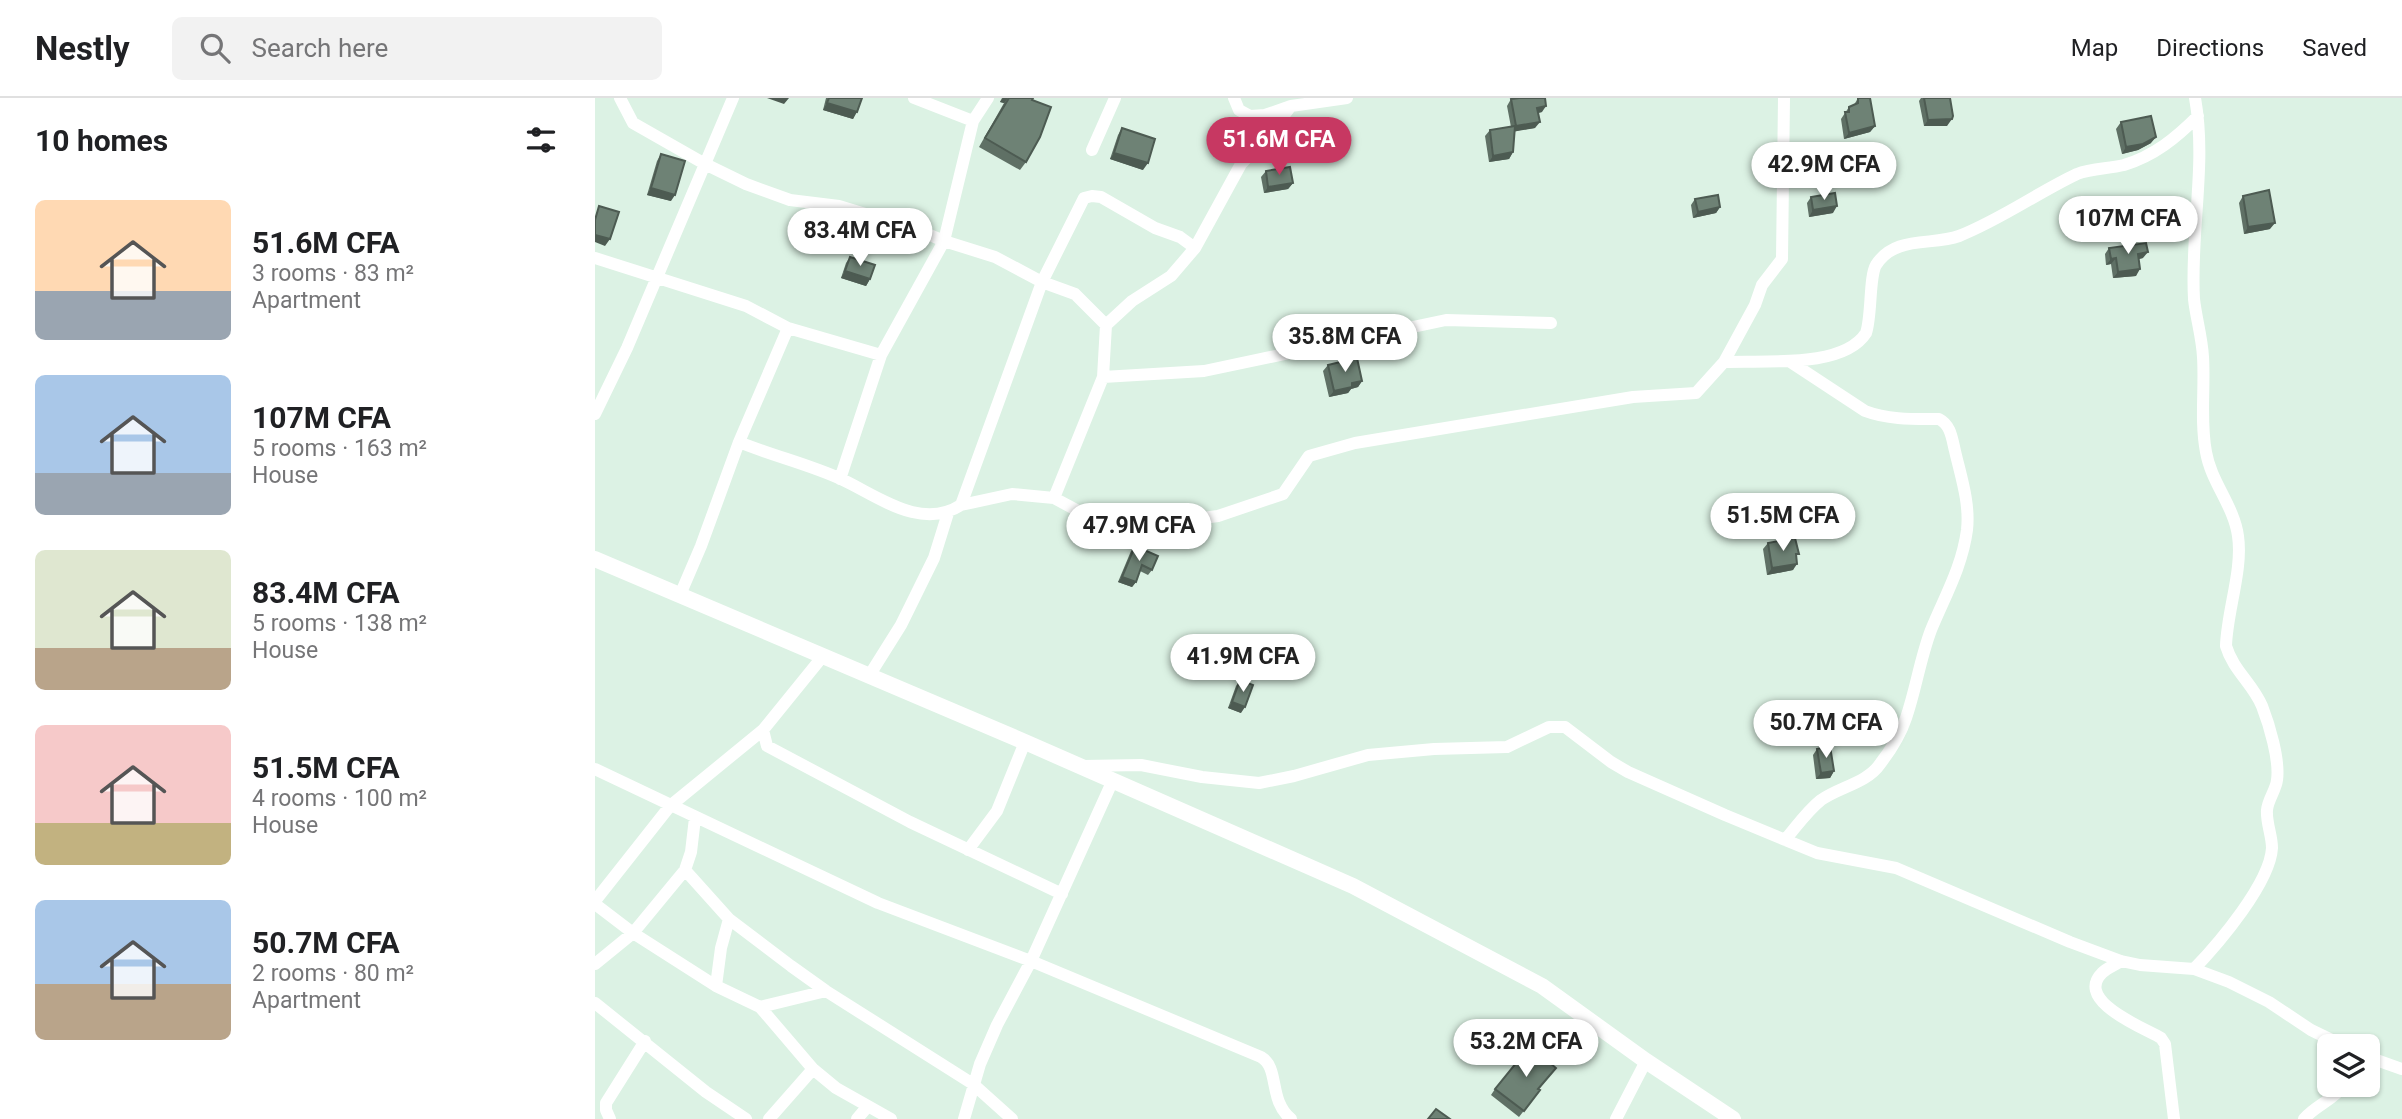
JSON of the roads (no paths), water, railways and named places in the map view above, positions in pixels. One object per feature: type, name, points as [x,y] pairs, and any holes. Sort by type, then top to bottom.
[{"type":"street","points":[[620,98],[633,123],[746,184],[790,200],[839,206],[995,257],[1042,282],[1075,294],[1106,325]]},
{"type":"street","points":[[595,414],[627,348],[733,98]]},
{"type":"street","points":[[914,98],[973,121]]},
{"type":"street","points":[[841,479],[881,355],[944,241],[973,121],[988,98]]},
{"type":"street","points":[[1092,150],[1115,98]]},
{"type":"street","points":[[1234,98],[1239,110],[1250,116],[1265,115],[1291,106],[1347,98]]},
{"type":"street","points":[[739,442],[841,479],[901,509],[930,514],[948,513],[961,505],[1012,494],[1054,498],[1108,527],[1142,526],[1218,516],[1283,494],[1309,456],[1355,443],[1633,397],[1696,393],[1724,362],[1755,304],[1762,285],[1782,259],[1784,98]]},
{"type":"street","points":[[2194,969],[2213,949],[2266,872],[2272,846],[2267,811],[2277,779],[2274,749],[2261,703],[2229,658],[2226,646],[2239,556],[2238,535],[2213,478],[2206,453],[2203,355],[2195,301],[2193,262],[2199,175],[2199,116],[2195,98]]},
{"type":"street","points":[[1054,498],[1103,377],[1106,325],[1132,301],[1171,276],[1195,248],[1241,164],[1271,134],[1291,106]]},
{"type":"street","points":[[1724,362],[1789,361],[1835,355],[1850,349],[1862,340],[1869,323],[1875,268],[1896,248],[1903,244],[1954,237],[2080,173],[2124,165],[2145,157],[2178,136],[2199,116]]},
{"type":"street","points":[[961,505],[1042,282],[1084,198],[1101,197],[1154,228],[1180,237],[1195,248]]},
{"type":"street","points":[[595,258],[746,306],[788,328],[881,355]]},
{"type":"street","points":[[1103,377],[1205,370],[1446,320],[1551,323]]},
{"type":"street","points":[[680,595],[739,442],[788,328]]},
{"type":"street","points":[[1786,840],[1810,810],[1822,800],[1879,766],[1894,742],[1906,719],[1931,630],[1959,569],[1968,513],[1950,432],[1944,422],[1939,419],[1891,418],[1865,411],[1789,361]]},
{"type":"street","points":[[869,676],[901,625],[934,558],[948,513]]},
{"type":"street","points":[[595,559],[1081,766],[1377,898],[1542,986],[1646,1061],[1733,1119]]},
{"type":"street","points":[[823,656],[763,730],[670,806],[595,902],[633,933],[716,986],[760,1007],[813,1069],[836,1088],[891,1119]]},
{"type":"street","points":[[1081,766],[1142,765],[1202,777],[1259,783],[1368,755],[1507,747],[1549,727],[1565,726],[1628,772],[1817,853],[1896,868],[2121,961],[2194,969],[2229,982],[2269,1002],[2319,1034]]},
{"type":"street","points":[[763,730],[767,746],[909,822],[1062,894]]},
{"type":"street","points":[[968,850],[997,811],[1025,742]]},
{"type":"street","points":[[595,769],[878,903],[1031,961],[1268,1061],[1277,1102],[1291,1119]]},
{"type":"street","points":[[964,1119],[974,1084],[997,1026],[1031,961],[1113,780]]},
{"type":"street","points":[[595,964],[633,933],[685,870],[691,852],[695,818]]},
{"type":"street","points":[[685,870],[729,919],[826,991],[974,1084],[1012,1119]]},
{"type":"street","points":[[716,986],[721,948],[729,919]]},
{"type":"street","points":[[2121,961],[2101,974],[2097,982],[2097,993],[2102,1003],[2111,1011],[2161,1038],[2165,1044],[2174,1119]]},
{"type":"street","points":[[760,1007],[826,991]]},
{"type":"street","points":[[595,1003],[706,1092],[745,1119]]},
{"type":"street","points":[[610,1119],[606,1103],[645,1041]]},
{"type":"street","points":[[1616,1119],[1646,1061]]},
{"type":"street","points":[[2380,1061],[2402,1069]]},
{"type":"street","points":[[769,1119],[813,1069]]},
{"type":"street","points":[[2304,1119],[2311,1111],[2335,1097]]},
{"type":"street","points":[[857,1119],[868,1106]]}]
